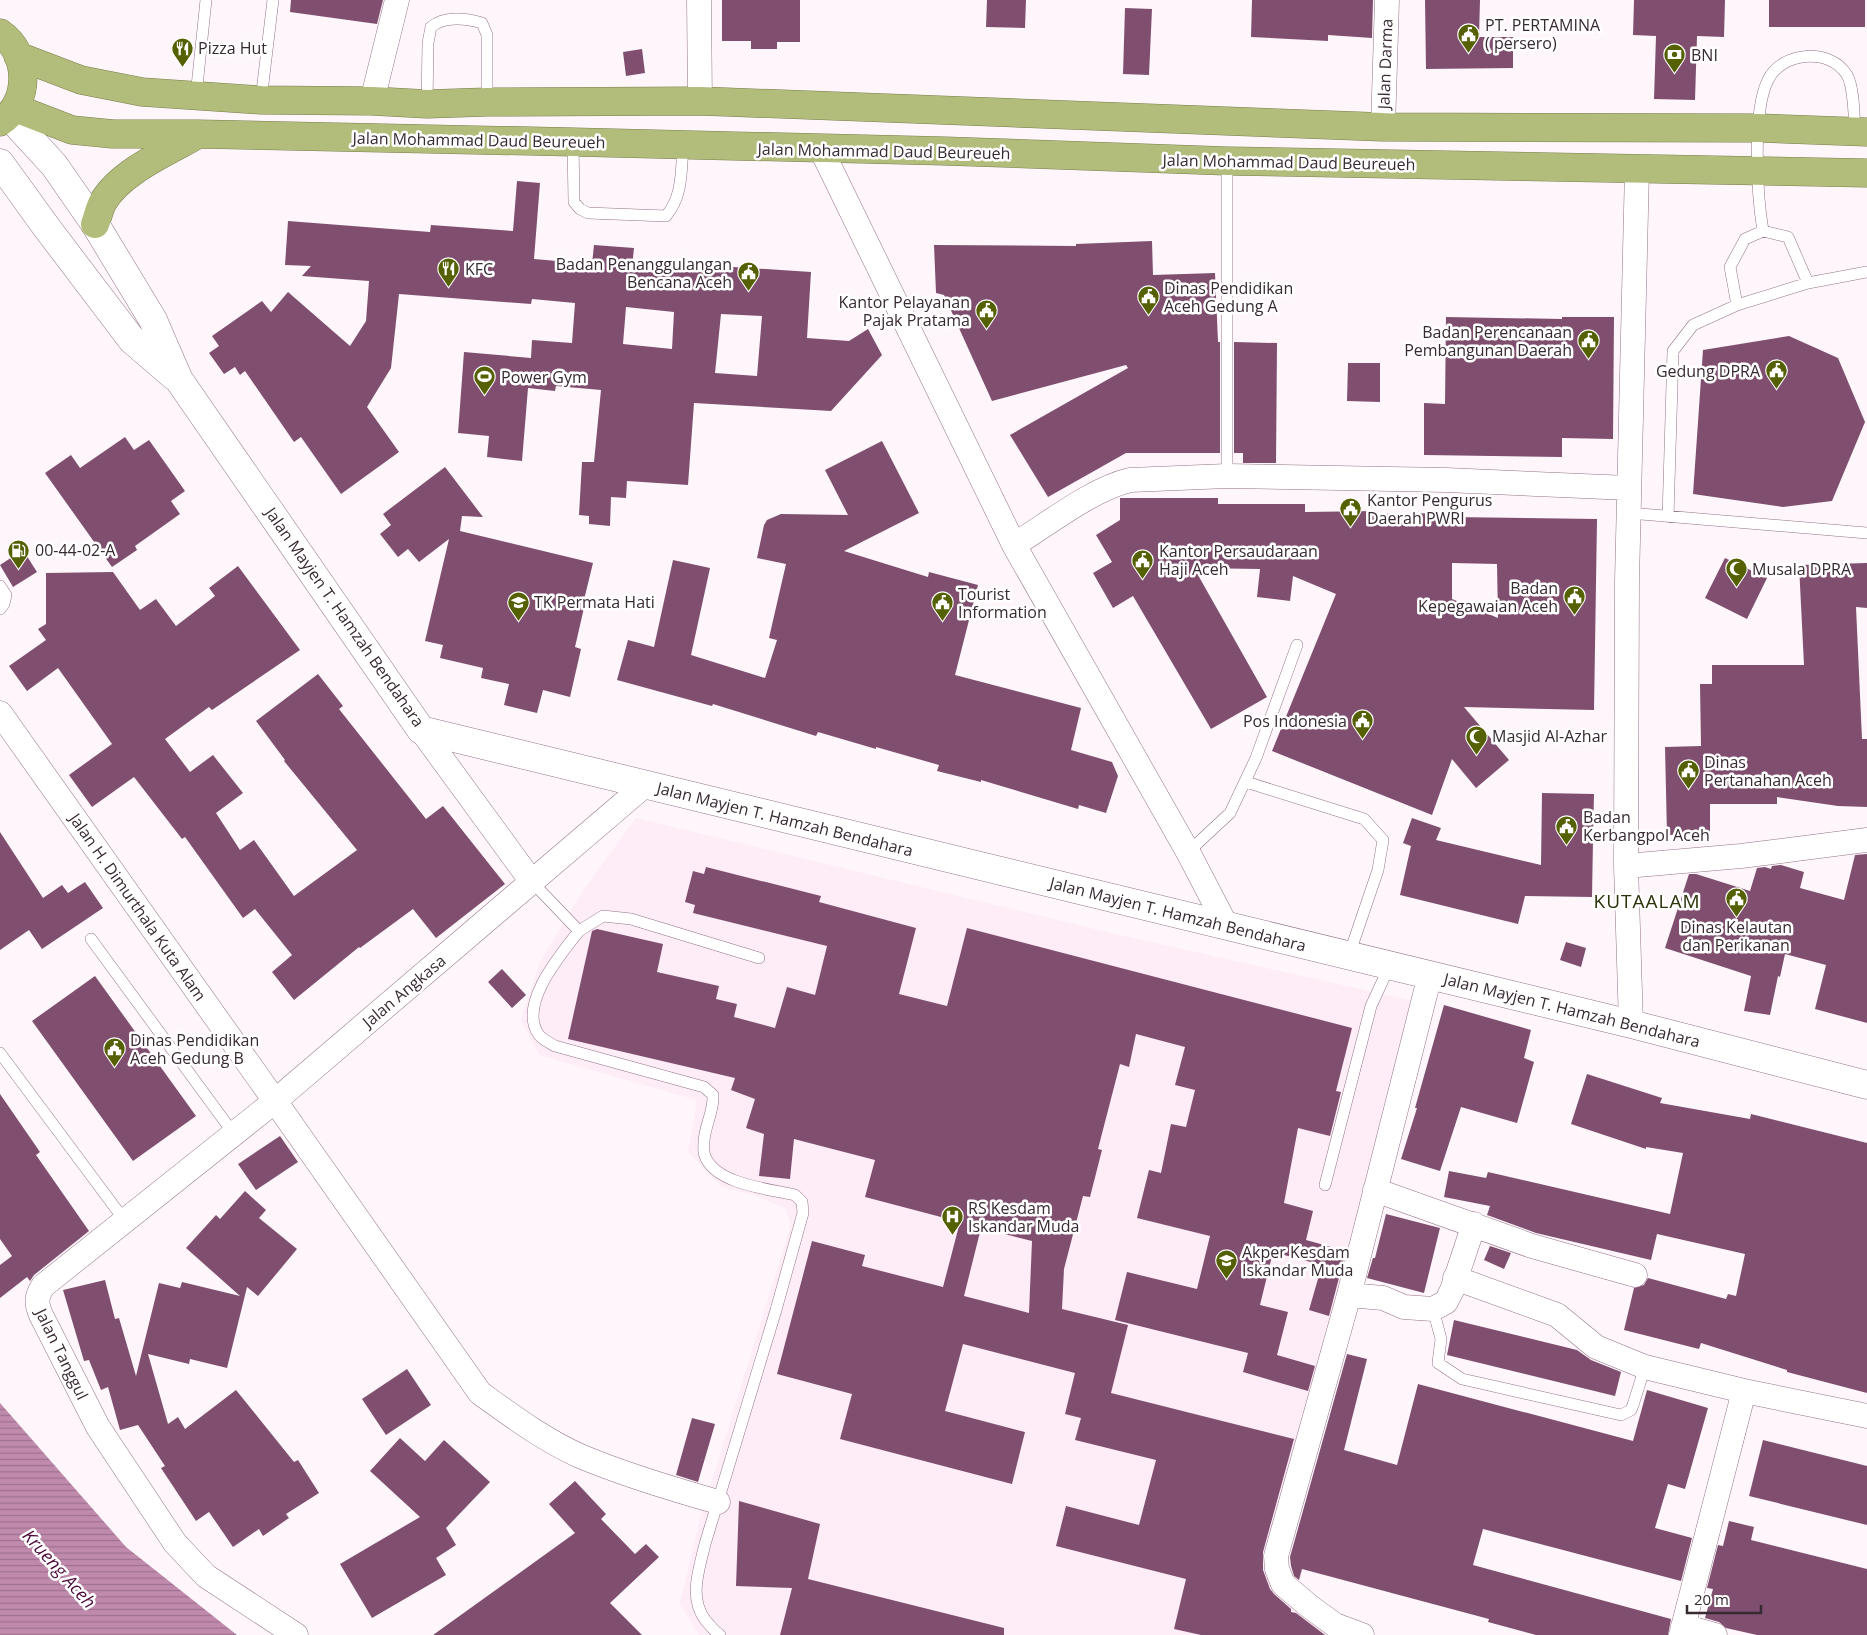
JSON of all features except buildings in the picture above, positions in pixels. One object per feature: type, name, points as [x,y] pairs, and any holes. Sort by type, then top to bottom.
[{"type":"highway","points":[[0,33],[6,37],[18,56],[22,69],[23,82],[20,96],[8,116]]},
{"type":"highway","points":[[18,56],[80,80],[142,92],[261,100],[372,100],[427,104],[700,101],[1383,127],[1758,128],[1861,131]]},
{"type":"highway","name":"Jalan Mohammad Daud Beureueh","points":[[8,116],[72,130],[113,134],[198,134],[821,148],[1227,161],[1867,173]]},
{"type":"highway","points":[[95,224],[102,203],[117,184],[198,134]]},
{"type":"street","points":[[372,100],[397,0]]},
{"type":"street","points":[[699,0],[700,101]]},
{"type":"street","name":"Jalan Darma","points":[[1383,127],[1387,0]]},
{"type":"street","name":"Jalan Mayjen T. Hamzah Bendahara","points":[[8,116],[54,166],[95,224],[153,320],[179,380],[421,730],[1632,1024],[1867,1085]]},
{"type":"street","points":[[821,148],[1014,545],[1188,852],[1226,925]]},
{"type":"street","points":[[0,163],[132,340],[179,380]]},
{"type":"street","points":[[1632,1024],[1626,866],[1629,488],[1637,170]]},
{"type":"street","points":[[1014,545],[1099,491],[1130,480],[1227,476],[1446,480],[1629,488]]},
{"type":"street","name":"Jalan H. Dimurthala Kuta Alam","points":[[0,713],[480,1393],[523,1424],[580,1456],[678,1491],[718,1502]]},
{"type":"street","points":[[421,730],[532,882]]},
{"type":"street","name":"Jalan Angkasa","points":[[275,1100],[645,785]]},
{"type":"street","points":[[1626,866],[1741,856],[1867,840]]},
{"type":"street","points":[[1362,1635],[1335,1624],[1309,1606],[1283,1584],[1277,1569],[1276,1556],[1349,1295],[1430,975]]},
{"type":"street","name":"Jalan Tanggul","points":[[275,1100],[43,1286],[38,1293],[36,1302],[98,1427],[175,1542],[206,1576],[296,1635]]},
{"type":"street","points":[[1375,1190],[1532,1246],[1635,1275]]},
{"type":"street","points":[[1349,1295],[1383,1298],[1404,1307],[1433,1309],[1446,1302],[1474,1224]]},
{"type":"street","points":[[1455,1278],[1557,1315],[1596,1347],[1645,1367],[1744,1391],[1867,1416]]},
{"type":"street","points":[[1715,1635],[1682,1631],[1744,1391]]},
{"type":"lane","points":[[196,96],[206,0]]},
{"type":"lane","points":[[261,100],[273,0]]},
{"type":"lane","points":[[427,104],[428,43],[431,27],[438,22],[468,19],[482,23],[487,34],[487,102]]},
{"type":"lane","points":[[1763,231],[1758,170],[1758,128],[1763,94],[1773,70],[1796,57],[1817,57],[1833,62],[1841,67],[1848,76],[1861,131]]},
{"type":"lane","points":[[573,142],[574,202],[580,209],[588,213],[666,216],[672,209],[680,189],[683,146]]},
{"type":"lane","points":[[1227,161],[1227,476]]},
{"type":"lane","points":[[1737,305],[1730,267],[1745,239],[1763,231],[1788,237],[1808,283]]},
{"type":"lane","points":[[1668,517],[1673,350],[1693,325],[1737,305],[1808,283],[1867,272]]},
{"type":"lane","points":[[1629,513],[1867,533]]},
{"type":"lane","points":[[0,586],[6,595],[4,604],[0,609]]},
{"type":"lane","points":[[1188,852],[1230,814],[1246,782],[1297,645]]},
{"type":"lane","points":[[1246,782],[1364,819],[1383,840],[1378,870],[1349,955]]},
{"type":"lane","points":[[532,882],[579,931]]},
{"type":"lane","points":[[720,1635],[715,1632],[702,1616],[695,1598],[698,1572],[776,1310],[803,1212],[802,1202],[794,1195],[730,1179],[715,1171],[708,1163],[704,1155],[704,1143],[713,1095],[704,1087],[555,1046],[540,1036],[533,1019],[538,998],[550,969],[579,931],[602,916],[631,918],[759,958]]},
{"type":"lane","points":[[91,939],[234,1134]]},
{"type":"lane","points":[[1325,1184],[1371,1006],[1390,965]]},
{"type":"lane","points":[[0,1052],[125,1221]]},
{"type":"lane","points":[[1433,1309],[1441,1339],[1438,1362],[1462,1380],[1621,1416],[1631,1410],[1645,1367]]},
{"type":"shaded area","name":"RS Kesdam Iskandar Muda","points":[[636,818],[1111,933],[1413,1001],[1273,1556],[1349,1635],[699,1635],[680,1603],[700,1519],[791,1224],[785,1208],[753,1195],[722,1187],[688,1152],[697,1100],[539,1055],[521,1020],[540,962],[584,889]]},
{"type":"water","name":"Krueng Aceh","points":[[0,1403],[126,1547],[237,1635],[0,1635]]},
{"type":"place","name":"PT. PERTAMINA ( persero)","points":[[1469,53]]},
{"type":"place","name":"Pizza Hut","points":[[182,67]]},
{"type":"place","name":"BNI","points":[[1675,74]]},
{"type":"place","name":"KFC","points":[[449,288]]},
{"type":"place","name":"Badan Penanggulangan Bencana Aceh","points":[[748,292]]},
{"type":"place","name":"Dinas Pendidikan Aceh Gedung A","points":[[1148,316]]},
{"type":"place","name":"Kantor Pelayanan Pajak Pratama","points":[[986,330]]},
{"type":"place","name":"Badan Perencanaan Pembangunan Daerah","points":[[1588,360]]},
{"type":"place","name":"Gedung DPRA","points":[[1776,390]]},
{"type":"place","name":"Power Gym","points":[[485,396]]},
{"type":"place","name":"Kantor Pengurus Daerah PWRI","points":[[1351,528]]},
{"type":"place","name":"00-44-02-A","points":[[19,569]]},
{"type":"place","name":"Kantor Persaudaraan Haji Aceh","points":[[1143,579]]},
{"type":"place","name":"Musala DPRA","points":[[1736,588]]},
{"type":"place","name":"Badan Kepegawaian Aceh","points":[[1574,616]]},
{"type":"place","name":"TK Permata Hati","points":[[518,621]]},
{"type":"place","name":"Tourist Information","points":[[942,622]]},
{"type":"place","name":"Pos Indonesia","points":[[1363,740]]},
{"type":"place","name":"Masjid Al-Azhar","points":[[1476,755]]},
{"type":"place","name":"Dinas Pertanahan Aceh","points":[[1688,790]]},
{"type":"place","name":"Badan Kerbangpol Aceh","points":[[1567,845]]},
{"type":"place","name":"Dinas Kelautan dan Perikanan","points":[[1736,917]]},
{"type":"place","name":"Dinas Pendidikan Aceh Gedung B","points":[[114,1068]]},
{"type":"place","name":"RS Kesdam Iskandar Muda","points":[[952,1236]]},
{"type":"place","name":"Akper Kesdam Iskandar Muda","points":[[1226,1280]]},
{"type":"district","name":"KUTAALAM","points":[[1647,901]]}]
